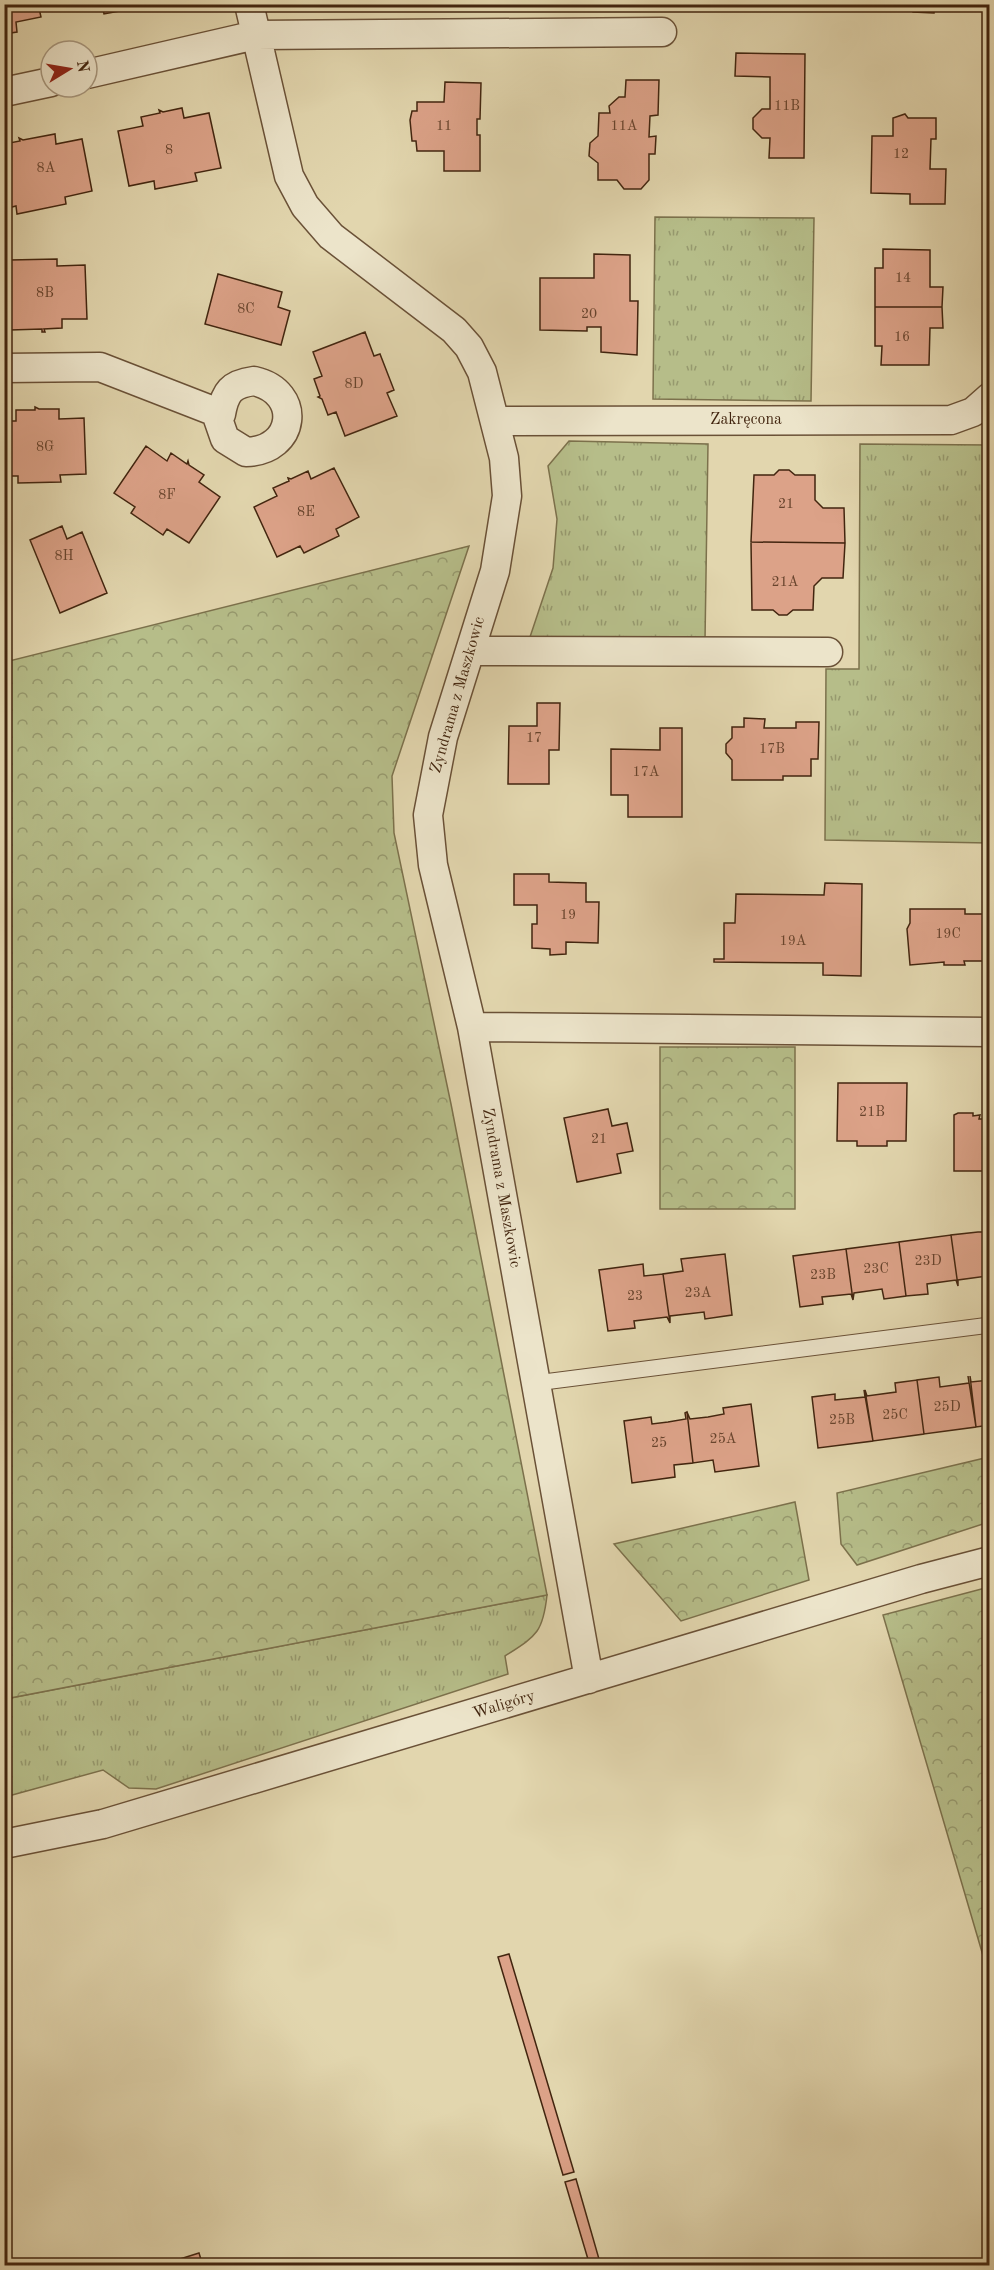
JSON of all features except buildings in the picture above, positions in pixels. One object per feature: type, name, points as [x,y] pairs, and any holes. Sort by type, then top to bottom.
[{"type":"street","name":"Zyndrama z Maszkowic","points":[[249,4],[289,176],[305,206],[331,236],[454,330],[469,347],[482,372],[496,421],[507,496],[495,571],[443,737],[428,815],[434,865],[472,1027],[589,1679]]},
{"type":"street","points":[[99,71],[256,35],[662,32]]},
{"type":"street","points":[[4,92],[39,85]]},
{"type":"street","points":[[4,368],[100,367],[221,414]]},
{"type":"street","name":"Zakręcona","points":[[496,421],[951,420],[974,412],[990,397]]},
{"type":"street","points":[[470,651],[828,652]]},
{"type":"street","points":[[472,1027],[990,1032]]},
{"type":"street","name":"Waligóry","points":[[8,1845],[103,1824],[921,1579],[990,1561]]},
{"type":"lane","points":[[536,1383],[990,1325]]},
{"type":"green space","points":[[655,217],[814,218],[811,401],[653,399]]},
{"type":"green space","points":[[569,441],[708,444],[705,640],[530,637],[553,568],[557,519],[548,466]]},
{"type":"green space","points":[[860,444],[989,445],[989,843],[825,840],[826,669],[859,669]]},
{"type":"green space","points":[[469,546],[392,776],[394,833],[451,1104],[547,1595],[5,1699],[5,662]]},
{"type":"green space","points":[[660,1047],[795,1047],[795,1209],[660,1209]]},
{"type":"green space","points":[[989,1457],[989,1522],[857,1565],[841,1544],[837,1493]]},
{"type":"green space","points":[[795,1502],[809,1580],[681,1621],[614,1544]]},
{"type":"green space","points":[[990,1587],[989,1976],[883,1615]]},
{"type":"green space","points":[[547,1595],[543,1618],[536,1632],[505,1656],[508,1674],[156,1789],[129,1788],[103,1770],[5,1797],[5,1699]]}]
